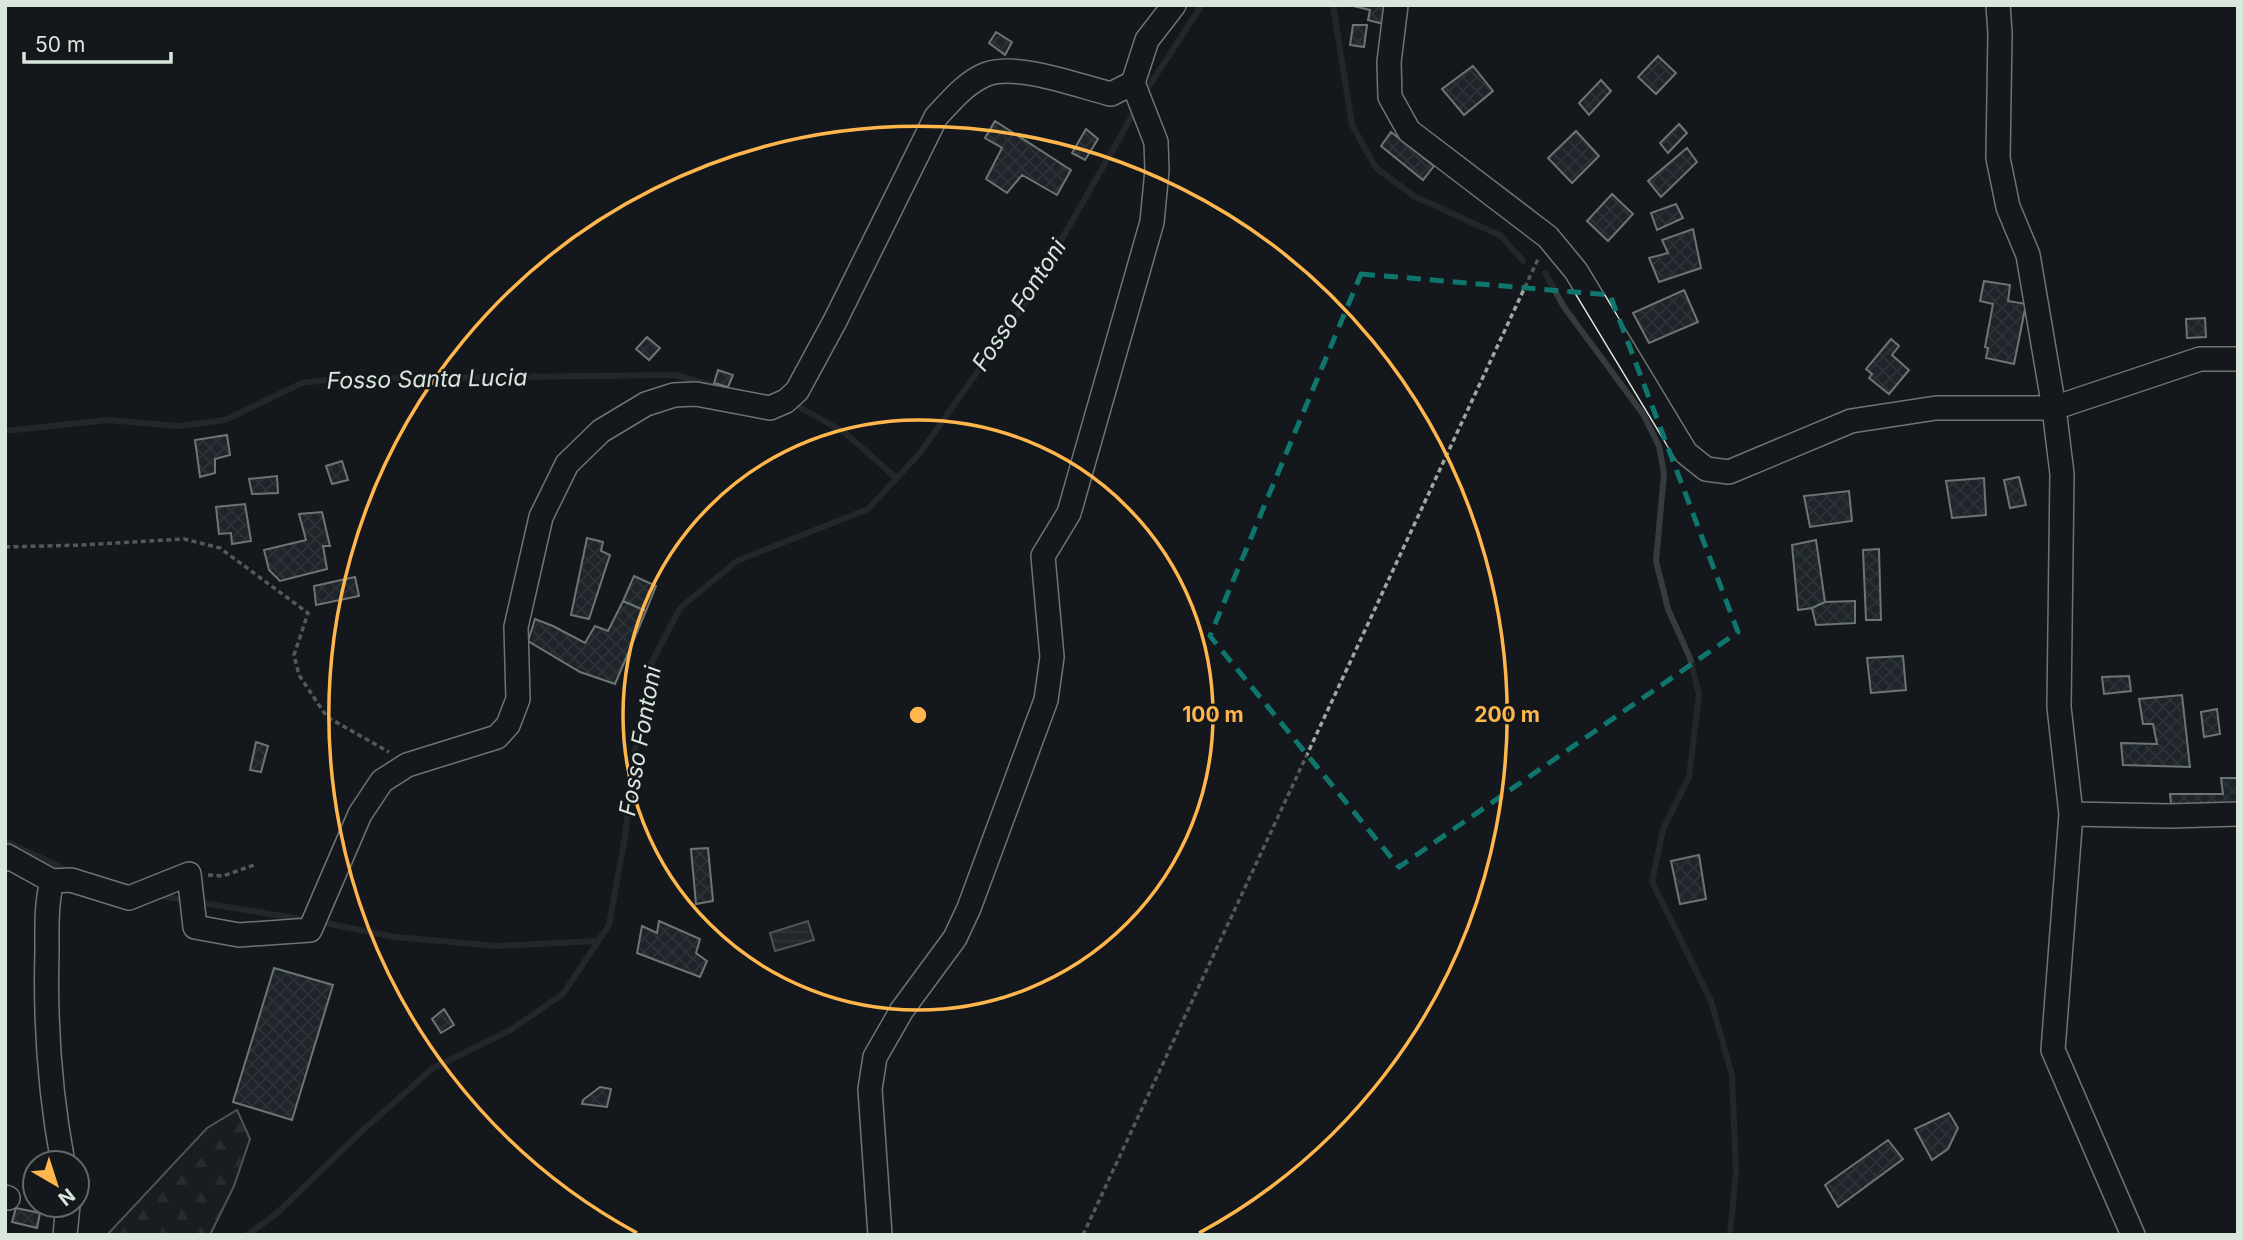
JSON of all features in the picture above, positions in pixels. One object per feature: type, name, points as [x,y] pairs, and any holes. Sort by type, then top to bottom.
[{"type":"street","points":[[880,1235],[870,1089],[875,1057],[902,1010],[955,938],[969,908],[1046,700],[1052,657],[1043,556],[1069,513],[1153,222],[1156,142],[1133,82],[1147,40],[1174,5]]},
{"type":"street","points":[[1396,5],[1389,62],[1390,97],[1409,131],[1548,237],[1576,271],[1686,453],[1706,469],[1729,472],[1850,421],[1936,408],[2054,408],[2200,359],[2238,359]]},
{"type":"street","points":[[1998,5],[1998,158],[2008,207],[2028,255],[2054,408],[2062,474],[2059,707],[2071,814],[2053,1050],[2133,1235]]},
{"type":"street","points":[[5,859],[7,856],[52,881],[71,880],[129,898],[189,874],[195,927],[239,935],[310,930],[360,814],[382,781],[407,765],[497,737],[508,725],[518,699],[516,627],[541,517],[567,464],[601,431],[646,404],[674,395],[696,394],[769,408],[786,401],[797,391],[835,321],[936,117],[961,90],[987,74],[1018,70],[1111,94],[1133,82]]},
{"type":"street","points":[[2071,814],[2238,814]]},
{"type":"street","points":[[52,881],[48,897],[46,993],[56,1126],[60,1149]]},
{"type":"path","points":[[1083,1235],[1548,237]]},
{"type":"path","points":[[5,547],[184,539],[220,548],[308,613],[294,655],[299,675],[327,717],[377,744],[407,765]]},
{"type":"path","points":[[189,874],[223,876],[254,865]]},
{"type":"highlighted area","points":[[1361,274],[1610,295],[1738,632],[1399,867],[1210,636]]},
{"type":"green space","points":[[237,1110],[250,1139],[234,1186],[210,1235],[107,1235],[207,1128]]},
{"type":"shaded area","points":[[808,921],[814,940],[775,951],[770,933]]},
{"type":"building","points":[[1349,5],[1390,5],[1387,25],[1368,20],[1370,10]]},
{"type":"building","points":[[1353,25],[1367,25],[1364,47],[1350,45]]},
{"type":"building","points":[[996,32],[1012,42],[1005,55],[989,43]]},
{"type":"building","points":[[1658,56],[1676,73],[1656,94],[1638,77]]},
{"type":"building","points":[[1473,66],[1493,91],[1464,115],[1442,89]]},
{"type":"building","points":[[1601,80],[1611,91],[1589,115],[1579,103]]},
{"type":"building","points":[[995,121],[1071,170],[1057,195],[1022,175],[1007,193],[986,179],[1002,148],[985,138]]},
{"type":"building","points":[[1679,124],[1687,133],[1668,153],[1660,143]]},
{"type":"building","points":[[1086,129],[1098,139],[1085,160],[1072,153]]},
{"type":"building","points":[[1576,131],[1599,156],[1572,183],[1548,158]]},
{"type":"building","points":[[1391,132],[1434,166],[1423,180],[1381,146]]},
{"type":"building","points":[[1687,148],[1697,162],[1661,197],[1648,181]]},
{"type":"building","points":[[1612,194],[1633,214],[1608,241],[1587,221]]},
{"type":"building","points":[[1676,204],[1683,218],[1657,230],[1651,213]]},
{"type":"building","points":[[1693,229],[1701,268],[1659,282],[1649,258],[1668,253],[1662,240]]},
{"type":"building","points":[[1984,281],[2010,285],[2008,301],[2026,304],[2014,364],[1986,358],[1988,348],[1985,347],[1993,304],[1980,301]]},
{"type":"building","points":[[1684,290],[1698,322],[1649,343],[1633,313]]},
{"type":"building","points":[[2205,318],[2206,337],[2187,338],[2186,319]]},
{"type":"building","points":[[647,337],[660,348],[649,360],[636,349]]},
{"type":"building","points":[[1891,339],[1899,346],[1892,355],[1909,370],[1889,394],[1869,378],[1872,374],[1866,369]]},
{"type":"building","points":[[718,370],[733,375],[728,387],[714,383]]},
{"type":"building","points":[[227,435],[230,455],[215,459],[215,473],[200,477],[195,440]]},
{"type":"building","points":[[342,461],[348,480],[332,484],[326,466]]},
{"type":"building","points":[[277,476],[278,493],[252,494],[249,479]]},
{"type":"building","points":[[2019,477],[2026,505],[2010,508],[2004,480]]},
{"type":"building","points":[[1984,478],[1986,515],[1952,518],[1946,481]]},
{"type":"building","points":[[1849,491],[1852,521],[1810,527],[1804,496]]},
{"type":"building","points":[[245,504],[251,541],[232,544],[231,533],[219,534],[216,507]]},
{"type":"building","points":[[322,512],[330,546],[323,546],[327,569],[280,581],[269,570],[264,550],[306,540],[299,514]]},
{"type":"building","points":[[587,538],[603,542],[601,551],[610,555],[589,619],[571,615]]},
{"type":"building","points":[[1816,540],[1825,602],[1798,610],[1792,545]]},
{"type":"building","points":[[1879,549],[1881,620],[1866,620],[1863,550]]},
{"type":"building","points":[[634,576],[656,586],[646,611],[623,601]]},
{"type":"building","points":[[355,577],[359,596],[316,605],[314,586]]},
{"type":"building","points":[[623,601],[646,611],[615,684],[580,672],[528,641],[535,619],[585,643],[595,626],[608,631]]},
{"type":"building","points":[[1855,601],[1855,623],[1816,625],[1812,608],[1825,602]]},
{"type":"building","points":[[1903,656],[1906,690],[1871,693],[1867,658]]},
{"type":"building","points":[[2129,676],[2131,691],[2104,694],[2102,677]]},
{"type":"building","points":[[2182,695],[2190,767],[2123,765],[2121,743],[2157,744],[2153,724],[2143,724],[2139,699]]},
{"type":"building","points":[[2217,709],[2220,734],[2204,737],[2201,712]]},
{"type":"building","points":[[256,742],[268,746],[261,772],[250,770]]},
{"type":"building","points":[[2221,778],[2238,778],[2237,810],[2172,813],[2170,794],[2223,794]]},
{"type":"building","points":[[708,848],[713,901],[696,904],[691,849]]},
{"type":"building","points":[[1699,855],[1706,899],[1680,904],[1671,861]]},
{"type":"building","points":[[659,921],[700,939],[696,953],[707,961],[700,977],[637,953],[642,926],[657,933]]},
{"type":"building","points":[[274,968],[333,985],[292,1120],[233,1102]]},
{"type":"building","points":[[444,1009],[454,1025],[441,1033],[432,1019]]},
{"type":"building","points":[[600,1087],[611,1089],[607,1107],[582,1104],[583,1100]]},
{"type":"building","points":[[1949,1113],[1958,1128],[1948,1149],[1932,1160],[1915,1129]]},
{"type":"building","points":[[1888,1140],[1903,1159],[1838,1207],[1825,1185]]},
{"type":"building","points":[[16,1208],[21,1209],[21,1219],[39,1219],[37,1228],[12,1222]]},
{"type":"waterway","name":"Fosso Fontoni","points":[[1149,86],[1202,5]]},
{"type":"waterway","points":[[1333,5],[1352,125],[1376,168],[1414,196],[1501,236],[1523,261]]},
{"type":"waterway","name":"Fosso Fontoni","points":[[247,1235],[276,1214],[364,1129],[433,1068],[509,1031],[563,994],[609,925],[651,664],[680,608],[737,561],[868,509],[920,453],[1023,307],[1136,109]]},
{"type":"waterway","points":[[1545,273],[1564,307],[1643,414],[1659,446],[1664,474],[1656,561],[1668,609],[1690,658],[1699,695],[1689,777],[1663,829],[1652,882],[1711,1001],[1732,1075],[1736,1172],[1730,1235]]},
{"type":"waterway","name":"Fosso Santa Lucia","points":[[5,431],[108,420],[178,426],[225,420],[302,383],[337,379],[675,375],[726,389]]},
{"type":"waterway","name":"Fosso Santa Lucia","points":[[801,408],[844,432],[896,478]]},
{"type":"waterway","points":[[5,841],[70,872]]},
{"type":"waterway","points":[[155,895],[306,920]]},
{"type":"waterway","points":[[320,922],[395,937],[497,946],[598,941]]}]
